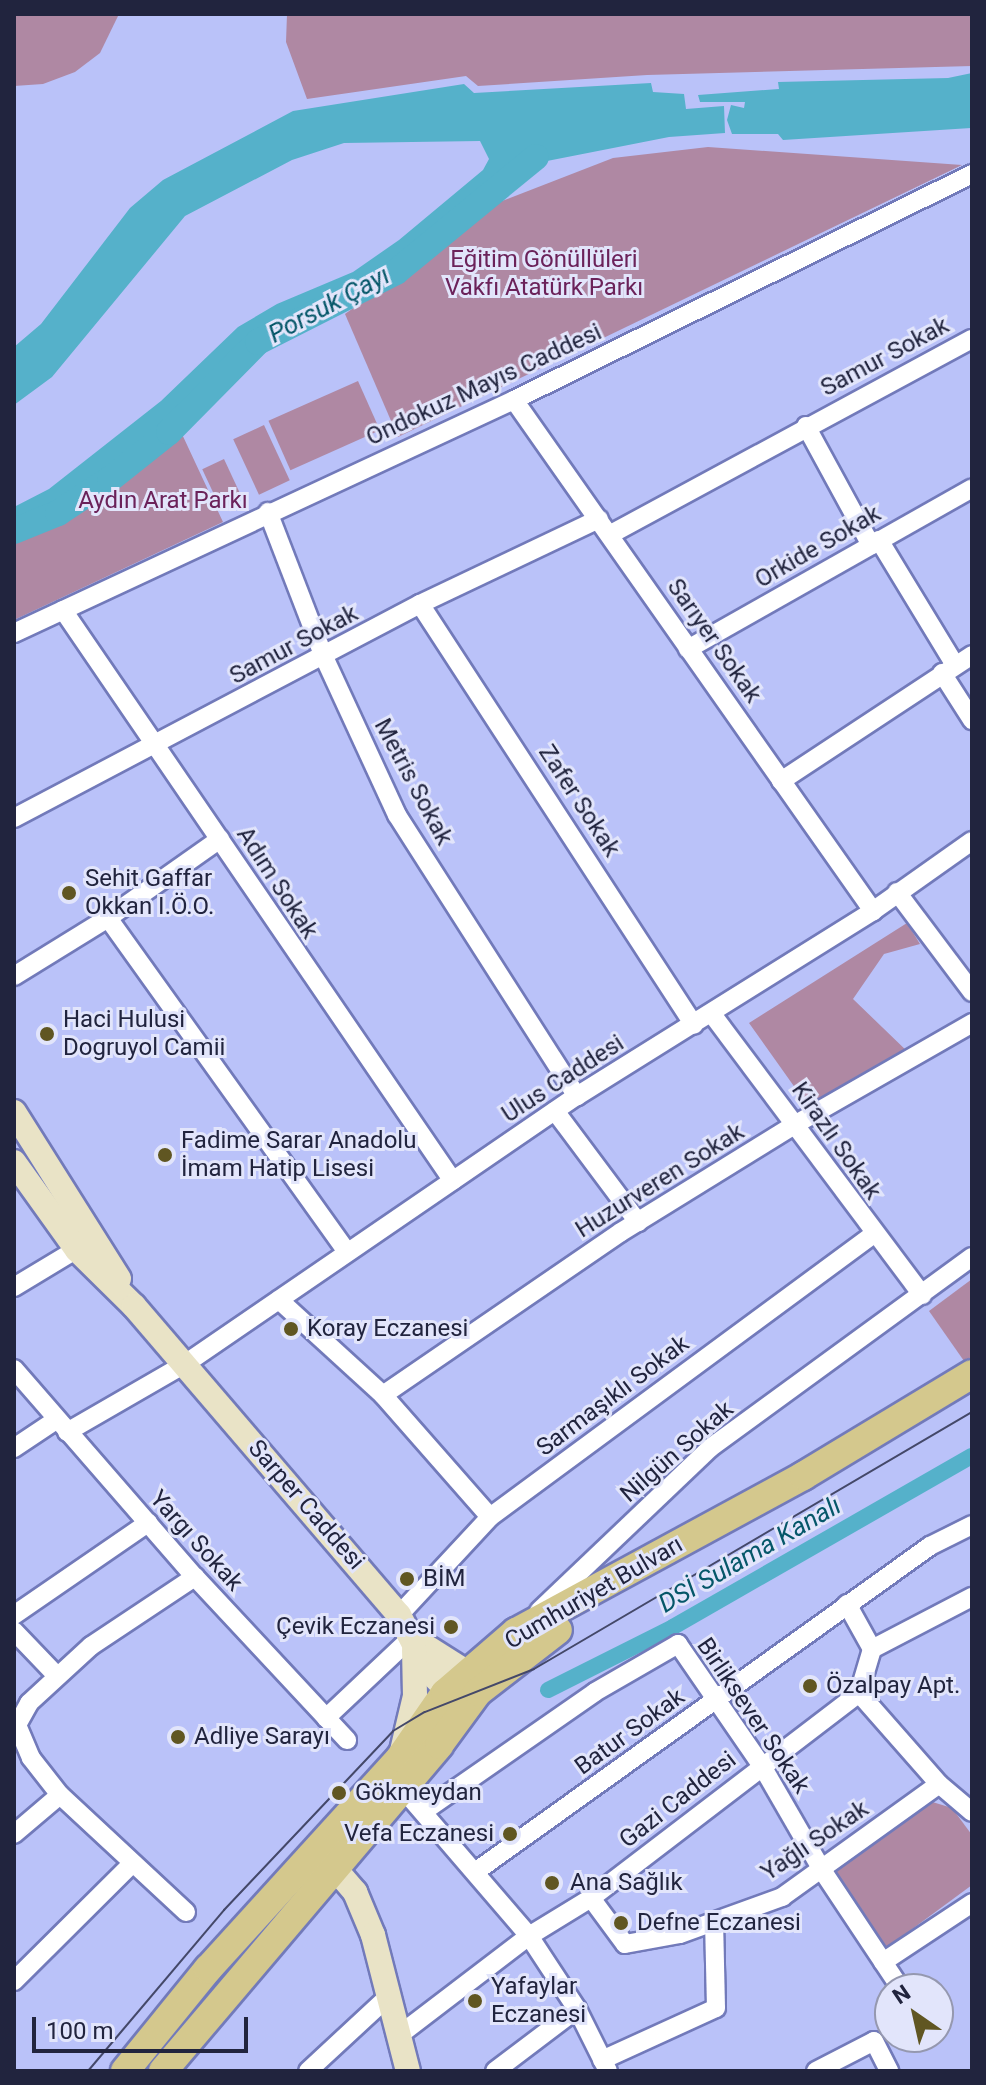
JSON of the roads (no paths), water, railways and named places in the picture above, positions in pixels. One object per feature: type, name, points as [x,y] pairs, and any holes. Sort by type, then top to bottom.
[{"type":"main road","name":"Sarper Caddesi","points":[[14,1112],[86,1244]]},
{"type":"main road","name":"Sarper Caddesi","points":[[14,1162],[399,1615],[413,1638]]},
{"type":"main road","name":"Cumhuriyet Bulvarı","points":[[163,2071],[400,1758],[516,1632],[803,1476],[972,1374]]},
{"type":"main road","name":"Cumhuriyet Bulvarı","points":[[125,2071],[326,1858],[401,1787],[464,1692],[536,1643],[972,1396]]},
{"type":"main road","points":[[413,1638],[464,1692]]},
{"type":"main road","points":[[400,1758],[415,1696],[413,1638]]},
{"type":"main road","points":[[326,1858],[373,1935],[408,2071]]},
{"type":"street","name":"Ondokuz Mayıs Caddesi","points":[[14,633],[514,400],[972,174]]},
{"type":"street","name":"Samur Sokak","points":[[14,818],[420,604],[605,526],[972,339]]},
{"type":"street","name":"Sarıyer Sokak","points":[[514,400],[873,911]]},
{"type":"street","points":[[806,426],[948,669],[972,720]]},
{"type":"street","name":"Orkide Sokak","points":[[688,649],[972,488]]},
{"type":"street","name":"Metris Sokak","points":[[268,512],[324,657],[397,815],[577,1096]]},
{"type":"street","name":"Zafer Sokak","points":[[420,604],[694,1025]]},
{"type":"street","name":"Adım Sokak","points":[[63,610],[453,1181]]},
{"type":"street","points":[[781,781],[972,655]]},
{"type":"street","points":[[14,976],[108,918],[220,839]]},
{"type":"street","name":"Ulus Caddesi","points":[[14,1448],[185,1364],[577,1096],[873,911],[972,841]]},
{"type":"street","points":[[897,892],[972,992]]},
{"type":"street","points":[[108,918],[347,1252]]},
{"type":"street","name":"Kirazlı Sokak","points":[[712,1014],[796,1124],[872,1235],[922,1295]]},
{"type":"street","name":"Huzurveren Sokak","points":[[383,1395],[638,1222],[796,1124],[972,1023]]},
{"type":"street","points":[[555,1111],[638,1222]]},
{"type":"street","name":"Sarmaşıklı Sokak","points":[[399,1615],[490,1517],[872,1235]]},
{"type":"street","points":[[14,1287],[86,1244]]},
{"type":"street","name":"Nilgün Sokak","points":[[516,1632],[710,1448],[972,1257]]},
{"type":"street","points":[[279,1300],[383,1395],[490,1517]]},
{"type":"street","name":"Yargı Sokak","points":[[14,1369],[195,1577],[347,1740]]},
{"type":"street","points":[[14,1615],[148,1523]]},
{"type":"street","name":"Batur Sokak","points":[[475,1872],[930,1546],[972,1525]]},
{"type":"street","points":[[186,1912],[131,1865],[60,1795],[31,1758],[17,1725],[29,1703],[91,1646],[195,1577]]},
{"type":"street","points":[[872,1649],[972,1597]]},
{"type":"street","points":[[847,1604],[872,1649],[859,1693],[939,1784],[972,1812]]},
{"type":"street","points":[[14,1631],[57,1676]]},
{"type":"street","points":[[326,1718],[413,1638]]},
{"type":"street","name":"Birliksever Sokak","points":[[424,1811],[595,1692],[678,1644],[713,1702],[762,1766],[822,1870],[890,1973]]},
{"type":"street","name":"Gazi Caddesi","points":[[398,2036],[529,1936],[591,1898],[859,1693]]},
{"type":"street","name":"Yağlı Sokak","points":[[591,1898],[625,1944],[714,1921],[782,1897],[939,1784]]},
{"type":"street","points":[[401,1787],[529,1936],[577,2009],[605,2066],[716,2008],[714,1921]]},
{"type":"street","points":[[14,1834],[60,1795]]},
{"type":"street","points":[[14,1981],[131,1865]]},
{"type":"street","points":[[883,1962],[972,1903]]},
{"type":"street","points":[[308,2071],[388,1997]]},
{"type":"street","points":[[495,2071],[515,2064],[577,2009]]},
{"type":"street","points":[[816,2071],[874,2041]]},
{"type":"water","points":[[972,73],[971,128],[783,140],[778,134],[732,134],[727,120],[731,105],[744,108],[745,102],[700,102],[698,95],[779,89],[778,82],[948,78]]},
{"type":"water","points":[[651,83],[653,92],[684,94],[686,109],[724,106],[725,133],[669,137],[547,161],[490,190],[446,223],[413,257],[367,286],[263,330],[225,358],[175,413],[67,498],[14,525],[14,507],[49,489],[161,401],[238,327],[277,304],[353,272],[399,240],[483,170],[489,159],[480,141],[344,143],[292,160],[185,216],[52,377],[14,405],[14,347],[41,324],[130,208],[163,180],[293,111],[464,84],[474,93]]},
{"type":"waterway","name":"Porsuk Çayı","points":[[14,531],[58,513],[110,479],[169,432],[258,342],[396,272],[536,157]]},
{"type":"waterway","name":"DSİ Sulama Kanalı","points":[[548,1690],[673,1627],[972,1456]]},
{"type":"tram line","points":[[88,2071],[224,1910],[393,1731],[425,1712],[534,1669],[972,1412]]},
{"type":"place","name":"Sehit Gaffar Okkan I.Ö.O.","points":[[69,893]]},
{"type":"place","name":"Haci Hulusi Dogruyol Camii","points":[[47,1034]]},
{"type":"place","name":"Fadime Sarar Anadolu İmam Hatip Lisesi","points":[[165,1155]]},
{"type":"place","name":"Koray Eczanesi","points":[[291,1329]]},
{"type":"place","name":"BİM","points":[[407,1579]]},
{"type":"place","name":"Çevik Eczanesi","points":[[451,1627]]},
{"type":"place","name":"Özalpay Apt.","points":[[810,1686]]},
{"type":"place","name":"Adliye Sarayı","points":[[178,1737]]},
{"type":"place","name":"Gökmeydan","points":[[339,1793]]},
{"type":"place","name":"Vefa Eczanesi","points":[[510,1834]]},
{"type":"place","name":"Ana Sağlık","points":[[552,1883]]},
{"type":"place","name":"Defne Eczanesi","points":[[621,1923]]},
{"type":"place","name":"Yafaylar Eczanesi","points":[[475,2001]]},
{"type":"park label","name":"Eğitim Gönüllüleri Vakfı Atatürk Parkı","points":[[544,274]]},
{"type":"park label","name":"Aydın Arat Parkı","points":[[163,501]]}]
